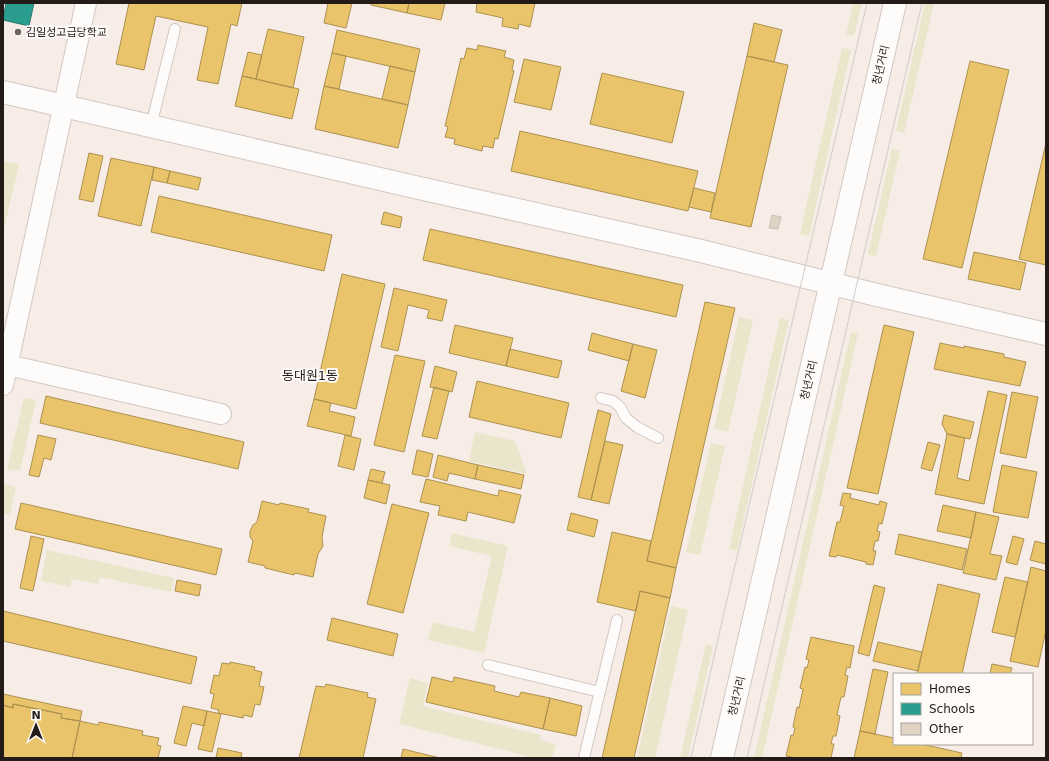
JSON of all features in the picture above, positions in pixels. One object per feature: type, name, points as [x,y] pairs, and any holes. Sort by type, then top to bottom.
[{"type":"main road","name":"청년거리","points":[[722,758],[895,3]]},
{"type":"main road","points":[[3,92],[419,188],[701,251],[1046,334]]},
{"type":"street","points":[[3,385],[86,3]]},
{"type":"street","points":[[8,365],[221,414]]},
{"type":"lane","points":[[151,126],[175,29]]},
{"type":"lane","points":[[601,398],[613,401],[620,407],[626,418],[637,427],[658,438]]},
{"type":"lane","points":[[584,758],[617,620]]},
{"type":"lane","points":[[488,665],[600,692]]},
{"type":"shaded area","points":[[853,3],[862,3],[854,36],[846,34]]},
{"type":"shaded area","points":[[925,3],[934,3],[904,133],[896,131]]},
{"type":"shaded area","points":[[842,48],[851,50],[809,236],[800,234]]},
{"type":"shaded area","points":[[892,149],[900,151],[876,256],[868,254]]},
{"type":"shaded area","points":[[3,161],[19,164],[3,233]]},
{"type":"shaded area","points":[[739,317],[753,320],[728,432],[714,429]]},
{"type":"shaded area","points":[[780,318],[789,320],[737,550],[729,549]]},
{"type":"shaded area","points":[[851,332],[858,334],[762,758],[754,758]]},
{"type":"shaded area","points":[[24,398],[36,400],[20,471],[7,469]]},
{"type":"shaded area","points":[[475,432],[515,441],[527,474],[469,461]]},
{"type":"shaded area","points":[[711,443],[725,446],[700,555],[686,552]]},
{"type":"shaded area","points":[[4,484],[16,487],[10,515],[3,513]]},
{"type":"shaded area","points":[[452,533],[508,546],[484,653],[428,640],[433,622],[474,632],[492,556],[449,546]]},
{"type":"shaded area","points":[[47,550],[174,578],[171,592],[100,577],[98,584],[72,579],[70,587],[41,581]]},
{"type":"shaded area","points":[[671,606],[688,610],[655,758],[637,758]]},
{"type":"shaded area","points":[[706,644],[713,646],[688,758],[680,758]]},
{"type":"shaded area","points":[[410,678],[428,683],[423,706],[541,735],[540,740],[556,744],[552,758],[535,758],[399,724]]},
{"type":"building: Homes","points":[[129,3],[242,3],[237,26],[231,24],[218,84],[197,80],[208,27],[156,16],[144,70],[116,64]]},
{"type":"building: Homes","points":[[328,3],[352,3],[346,28],[324,23]]},
{"type":"building: Homes","points":[[371,3],[409,3],[407,13],[371,5]]},
{"type":"building: Homes","points":[[409,3],[445,3],[441,20],[407,13]]},
{"type":"building: Homes","points":[[477,3],[535,3],[530,27],[519,24],[518,29],[502,26],[503,18],[476,12]]},
{"type":"building: Homes","points":[[754,23],[782,30],[774,62],[747,56]]},
{"type":"building: Homes","points":[[268,29],[304,37],[293,88],[256,79]]},
{"type":"building: Homes","points":[[337,30],[420,49],[415,72],[332,53]]},
{"type":"building: Homes","points":[[478,45],[506,51],[504,57],[514,60],[512,70],[514,71],[498,139],[495,138],[493,148],[483,146],[482,151],[454,144],[455,139],[445,137],[448,127],[445,126],[461,58],[464,59],[467,48],[477,50]]},
{"type":"building: Homes","points":[[248,52],[262,55],[256,79],[242,76]]},
{"type":"building: Homes","points":[[332,53],[346,56],[339,89],[324,86]]},
{"type":"building: Homes","points":[[747,56],[788,65],[751,227],[710,218]]},
{"type":"building: Homes","points":[[524,59],[561,67],[551,110],[514,102]]},
{"type":"building: Homes","points":[[970,61],[1009,70],[962,268],[923,259]]},
{"type":"building: Homes","points":[[390,66],[415,72],[408,105],[382,99]]},
{"type":"building: Homes","points":[[602,73],[684,92],[672,143],[590,124]]},
{"type":"building: Homes","points":[[242,76],[299,89],[292,119],[235,106]]},
{"type":"building: Homes","points":[[324,86],[408,105],[398,148],[315,129]]},
{"type":"building: Homes","points":[[520,131],[698,171],[688,211],[511,171]]},
{"type":"building: Homes","points":[[1046,143],[1046,265],[1019,259]]},
{"type":"building: Homes","points":[[89,153],[103,156],[93,202],[79,199]]},
{"type":"building: Homes","points":[[111,158],[154,167],[141,226],[98,216]]},
{"type":"building: Homes","points":[[154,167],[170,171],[167,183],[152,180]]},
{"type":"building: Homes","points":[[170,171],[201,178],[198,190],[167,183]]},
{"type":"building: Homes","points":[[694,188],[715,193],[711,212],[689,207]]},
{"type":"building: Homes","points":[[159,196],[332,235],[324,271],[151,232]]},
{"type":"building: Homes","points":[[384,212],[402,217],[400,228],[381,224]]},
{"type":"building: Homes","points":[[430,229],[683,285],[676,317],[423,260]]},
{"type":"building: Homes","points":[[974,252],[1026,263],[1020,290],[968,279]]},
{"type":"building: Homes","points":[[342,274],[385,284],[356,409],[314,399]]},
{"type":"building: Homes","points":[[394,288],[447,300],[442,321],[427,318],[429,310],[408,305],[398,351],[381,347]]},
{"type":"building: Homes","points":[[705,302],[735,308],[676,568],[647,561]]},
{"type":"building: Homes","points":[[455,325],[513,338],[506,366],[449,353]]},
{"type":"building: Homes","points":[[884,325],[914,332],[878,494],[847,488]]},
{"type":"building: Homes","points":[[592,333],[633,344],[629,361],[588,350]]},
{"type":"building: Homes","points":[[940,343],[1004,354],[1004,357],[1026,362],[1020,386],[934,369]]},
{"type":"building: Homes","points":[[633,344],[657,350],[645,398],[621,391]]},
{"type":"building: Homes","points":[[510,349],[562,361],[558,378],[506,366]]},
{"type":"building: Homes","points":[[395,355],[425,361],[404,452],[374,445]]},
{"type":"building: Homes","points":[[435,366],[457,372],[452,392],[430,387]]},
{"type":"building: Homes","points":[[477,381],[569,403],[561,438],[469,417]]},
{"type":"building: Homes","points":[[434,387],[449,391],[437,439],[422,436]]},
{"type":"building: Homes","points":[[988,391],[1007,395],[984,504],[935,494],[947,434],[965,438],[957,478],[969,481]]},
{"type":"building: Homes","points":[[1012,392],[1038,397],[1026,458],[1000,453]]},
{"type":"building: Homes","points":[[46,396],[244,442],[238,469],[40,423]]},
{"type":"building: Homes","points":[[314,399],[331,403],[329,411],[355,417],[351,436],[307,426]]},
{"type":"building: Homes","points":[[598,410],[611,414],[591,500],[578,497]]},
{"type":"building: Homes","points":[[944,415],[974,422],[970,439],[947,434],[942,424]]},
{"type":"building: Homes","points":[[38,435],[56,439],[51,460],[44,458],[39,477],[29,475]]},
{"type":"building: Homes","points":[[345,435],[361,439],[354,470],[338,466]]},
{"type":"building: Homes","points":[[605,441],[623,445],[609,504],[591,500]]},
{"type":"building: Homes","points":[[928,442],[940,445],[932,471],[921,468]]},
{"type":"building: Homes","points":[[417,450],[433,454],[428,477],[412,474]]},
{"type":"building: Homes","points":[[438,455],[478,465],[475,479],[449,473],[447,481],[433,477]]},
{"type":"building: Homes","points":[[478,465],[524,475],[521,489],[475,479]]},
{"type":"building: Homes","points":[[1002,465],[1037,472],[1028,518],[993,512]]},
{"type":"building: Homes","points":[[371,469],[385,472],[382,483],[368,480]]},
{"type":"building: Homes","points":[[426,479],[498,496],[499,490],[521,495],[514,523],[468,512],[466,521],[438,515],[440,506],[420,502]]},
{"type":"building: Homes","points":[[368,480],[390,485],[386,504],[364,498]]},
{"type":"building: Homes","points":[[843,493],[851,494],[850,498],[879,505],[880,501],[887,503],[882,524],[879,523],[877,531],[880,532],[878,541],[875,541],[873,551],[876,551],[873,565],[837,555],[836,557],[829,556],[837,522],[840,522],[844,506],[840,505]]},
{"type":"building: Homes","points":[[262,501],[309,509],[308,512],[326,516],[322,537],[323,546],[318,554],[313,577],[295,573],[294,575],[248,562],[253,541],[250,537],[250,531],[253,525],[257,522]]},
{"type":"building: Homes","points":[[21,503],[222,549],[216,575],[15,529]]},
{"type":"building: Homes","points":[[392,504],[429,513],[403,613],[367,604]]},
{"type":"building: Homes","points":[[943,505],[976,512],[971,538],[937,531]]},
{"type":"building: Homes","points":[[976,512],[999,517],[990,554],[1002,556],[996,580],[963,573]]},
{"type":"building: Homes","points":[[571,513],[598,520],[594,537],[567,530]]},
{"type":"building: Homes","points":[[612,532],[651,541],[647,561],[676,568],[670,598],[640,591],[636,611],[597,602]]},
{"type":"building: Homes","points":[[899,534],[967,549],[962,570],[895,554]]},
{"type":"building: Homes","points":[[31,536],[44,539],[33,591],[20,588]]},
{"type":"building: Homes","points":[[1013,536],[1024,539],[1017,565],[1006,562]]},
{"type":"building: Homes","points":[[1035,541],[1046,544],[1046,564],[1030,560]]},
{"type":"building: Homes","points":[[1031,567],[1046,571],[1046,630],[1038,667],[1010,661]]},
{"type":"building: Homes","points":[[1005,577],[1028,582],[1015,637],[992,632]]},
{"type":"building: Homes","points":[[177,580],[201,585],[199,596],[175,591]]},
{"type":"building: Homes","points":[[938,584],[980,594],[962,673],[917,673]]},
{"type":"building: Homes","points":[[874,585],[885,588],[869,656],[858,653]]},
{"type":"building: Homes","points":[[640,591],[670,598],[634,758],[602,758]]},
{"type":"building: Homes","points":[[3,611],[197,657],[191,684],[3,641]]},
{"type":"building: Homes","points":[[332,618],[398,634],[393,656],[327,640]]},
{"type":"building: Homes","points":[[811,637],[854,646],[850,668],[847,667],[845,675],[848,676],[844,697],[841,697],[837,715],[840,716],[836,736],[833,736],[831,744],[834,744],[831,758],[796,758],[786,756],[791,735],[793,736],[795,728],[793,727],[797,707],[799,708],[803,689],[800,688],[805,667],[807,668],[809,660],[806,659]]},
{"type":"building: Homes","points":[[878,642],[922,652],[918,671],[873,661]]},
{"type":"building: Homes","points":[[230,662],[255,667],[254,670],[262,672],[259,686],[264,687],[260,705],[255,704],[252,717],[244,715],[243,718],[218,713],[219,710],[211,708],[214,694],[210,693],[214,675],[219,676],[222,663],[230,664]]},
{"type":"building: Homes","points":[[992,664],[1012,668],[1010,673],[990,673]]},
{"type":"building: Homes","points":[[873,669],[888,672],[875,734],[860,731]]},
{"type":"building: Homes","points":[[432,677],[453,682],[454,677],[495,686],[494,691],[519,697],[521,692],[550,698],[543,729],[426,702]]},
{"type":"building: Homes","points":[[326,684],[368,693],[367,697],[376,699],[363,758],[299,758],[316,686],[325,687]]},
{"type":"building: Homes","points":[[3,694],[82,711],[80,721],[61,718],[62,714],[13,704],[13,708],[3,705]]},
{"type":"building: Homes","points":[[550,698],[582,706],[576,736],[543,729]]},
{"type":"building: Homes","points":[[13,704],[62,714],[61,718],[80,721],[72,758],[3,758],[3,705],[13,708]]},
{"type":"building: Homes","points":[[183,706],[207,711],[204,726],[192,723],[186,746],[174,743]]},
{"type":"building: Homes","points":[[207,711],[221,714],[212,752],[198,749]]},
{"type":"building: Homes","points":[[80,721],[98,725],[99,722],[143,731],[142,735],[159,738],[157,745],[161,746],[158,758],[72,758]]},
{"type":"building: Homes","points":[[860,731],[893,738],[893,745],[926,745],[962,753],[961,758],[854,758]]},
{"type":"building: Homes","points":[[218,748],[242,753],[241,758],[216,758]]},
{"type":"building: Homes","points":[[403,749],[440,758],[401,758]]},
{"type":"building: Schools","points":[[6,3],[34,3],[29,26],[3,20]]},
{"type":"building: Other","points":[[772,215],[781,217],[778,229],[769,228]]},
{"type":"tram line","points":[[691,758],[867,3]]},
{"type":"tram line","points":[[747,758],[922,3]]},
{"type":"place","name":"김일성고급당학교","points":[[18,32]]},
{"type":"district","name":"동대원1동","points":[[310,375]]}]
